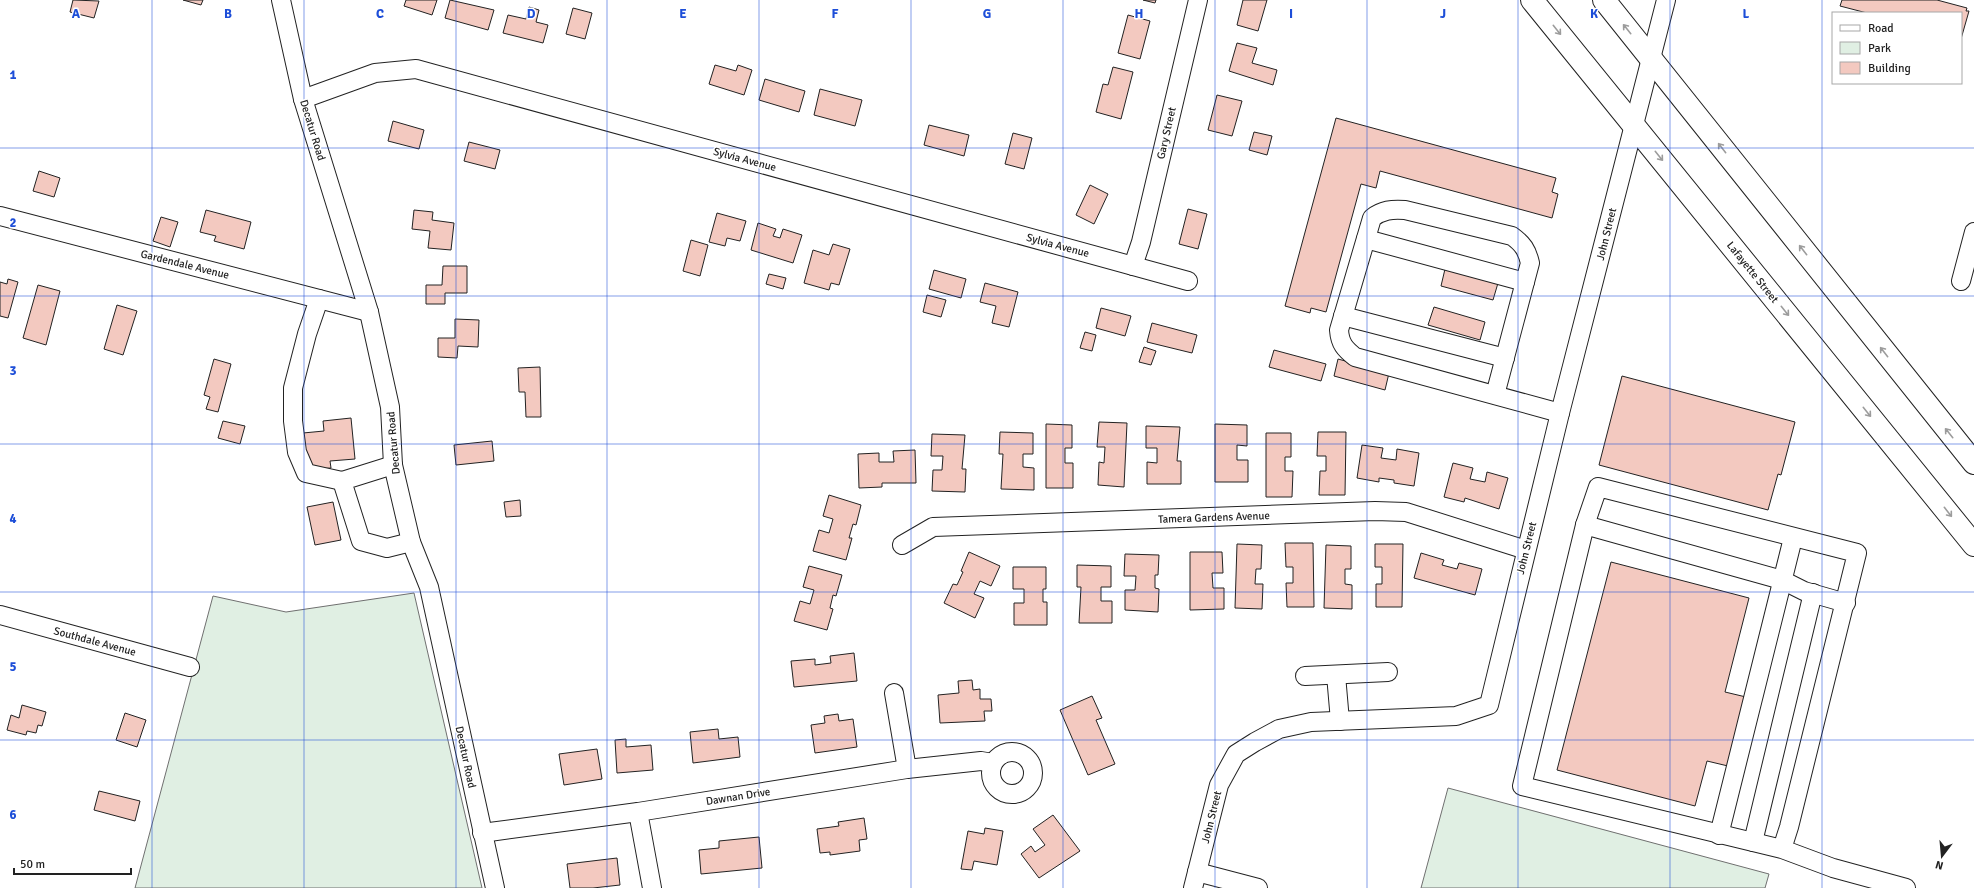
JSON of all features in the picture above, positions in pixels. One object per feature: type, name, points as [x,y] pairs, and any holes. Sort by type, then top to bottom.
[{"type":"highway","name":"Lafayette Street","points":[[1532,0],[1974,545]]},
{"type":"highway","points":[[1604,0],[1974,463]]},
{"type":"street","name":"Decatur Road","points":[[281,0],[303,99],[369,312],[390,407],[393,465],[411,542],[429,587],[495,888]]},
{"type":"street","name":"Gary Street","points":[[1133,266],[1141,242],[1198,0]]},
{"type":"street","name":"John Street","points":[[1195,880],[1219,785],[1236,754],[1279,729],[1311,722],[1456,716],[1489,705],[1560,413],[1666,0]]},
{"type":"street","name":"Sylvia Avenue","points":[[303,99],[375,72],[416,69],[1188,281]]},
{"type":"street","points":[[1495,395],[1530,263],[1528,252],[1522,244],[1512,236],[1405,210],[1392,209],[1380,212],[1372,218],[1339,330],[1340,340],[1345,350],[1355,357],[1560,413]]},
{"type":"street","name":"Gardendale Avenue","points":[[0,216],[369,312]]},
{"type":"street","points":[[1961,280],[1974,232]]},
{"type":"street","points":[[1366,239],[1525,282]]},
{"type":"street","points":[[319,298],[305,341],[293,388],[293,421],[297,452],[306,473],[342,481],[393,465]]},
{"type":"street","points":[[1343,316],[1505,358]]},
{"type":"street","points":[[342,481],[361,541],[372,546],[387,548],[411,542]]},
{"type":"street","points":[[1782,849],[1789,827],[1846,603],[1857,553],[1793,538],[1598,487],[1585,525],[1522,786],[1782,849],[1833,868],[1906,888]]},
{"type":"street","name":"Tamera Gardens Avenue","points":[[902,545],[933,526],[1375,511],[1406,512],[1526,550]]},
{"type":"street","points":[[1585,525],[1782,580],[1813,593],[1846,603]]},
{"type":"street","points":[[1719,834],[1793,538]]},
{"type":"street","points":[[1753,842],[1813,593]]},
{"type":"street","name":"Southdale Avenue","points":[[0,616],[190,667]]},
{"type":"street","points":[[1305,676],[1388,672]]},
{"type":"street","points":[[1336,675],[1340,721]]},
{"type":"street","points":[[894,693],[907,769]]},
{"type":"street","name":"Dawnan Drive","points":[[482,833],[638,812],[907,769],[981,761],[993,763]]},
{"type":"street","points":[[638,812],[652,888]]},
{"type":"street","points":[[1195,880],[1258,888]]},
{"type":"green space","points":[[414,593],[482,888],[135,888],[213,596],[286,612]]},
{"type":"green space","points":[[1448,788],[1769,874],[1765,888],[1421,888]]},
{"type":"building","points":[[73,0],[99,1],[94,18],[70,12]]},
{"type":"building","points":[[183,0],[203,0],[201,5]]},
{"type":"building","points":[[406,0],[437,0],[432,15],[404,6]]},
{"type":"building","points":[[450,0],[494,10],[488,30],[445,18]]},
{"type":"building","points":[[1143,0],[1156,0],[1155,3]]},
{"type":"building","points":[[1243,0],[1267,0],[1258,31],[1237,25]]},
{"type":"building","points":[[1842,0],[1937,0],[1967,8],[1966,11],[1969,11],[1962,36],[1962,12],[1863,12],[1840,6]]},
{"type":"building","points":[[529,7],[539,10],[536,22],[548,25],[543,43],[503,33],[508,15],[526,19]]},
{"type":"building","points":[[573,8],[592,13],[585,39],[566,34]]},
{"type":"building","points":[[1128,15],[1150,21],[1140,59],[1118,53]]},
{"type":"building","points":[[1237,43],[1257,48],[1252,63],[1277,70],[1273,85],[1229,71]]},
{"type":"building","points":[[715,65],[736,71],[738,65],[752,70],[744,95],[709,84]]},
{"type":"building","points":[[1113,67],[1133,72],[1121,119],[1096,112],[1103,84],[1108,85]]},
{"type":"building","points":[[765,79],[805,91],[799,112],[759,100]]},
{"type":"building","points":[[820,89],[862,100],[855,126],[814,115]]},
{"type":"building","points":[[1217,95],[1242,101],[1232,136],[1208,130]]},
{"type":"building","points":[[1336,118],[1556,178],[1552,192],[1558,194],[1552,218],[1380,171],[1376,188],[1361,184],[1326,312],[1311,308],[1310,313],[1285,306]]},
{"type":"building","points":[[393,121],[424,130],[419,149],[388,141]]},
{"type":"building","points":[[929,125],[969,135],[964,156],[924,145]]},
{"type":"building","points":[[1254,132],[1272,136],[1267,155],[1249,150]]},
{"type":"building","points":[[1013,133],[1032,138],[1024,169],[1005,164]]},
{"type":"building","points":[[469,142],[500,150],[495,169],[464,161]]},
{"type":"building","points":[[39,171],[60,178],[54,197],[33,191]]},
{"type":"building","points":[[1090,185],[1108,194],[1094,224],[1076,215]]},
{"type":"building","points":[[1188,209],[1207,214],[1198,249],[1179,244]]},
{"type":"building","points":[[206,210],[251,222],[244,249],[214,241],[216,236],[200,232]]},
{"type":"building","points":[[414,210],[433,212],[432,220],[454,223],[451,250],[428,248],[430,231],[412,229]]},
{"type":"building","points":[[717,213],[746,221],[740,241],[727,238],[725,246],[709,242]]},
{"type":"building","points":[[161,217],[178,222],[170,247],[153,241]]},
{"type":"building","points":[[758,223],[776,229],[773,236],[780,238],[783,229],[802,235],[793,263],[751,250]]},
{"type":"building","points":[[691,240],[708,245],[700,276],[683,271]]},
{"type":"building","points":[[833,244],[850,249],[839,285],[831,283],[829,290],[804,283],[813,250],[829,255]]},
{"type":"building","points":[[443,266],[467,266],[467,293],[445,293],[445,304],[426,304],[426,285],[442,285]]},
{"type":"building","points":[[1445,269],[1498,283],[1493,300],[1441,286]]},
{"type":"building","points":[[934,270],[966,279],[961,298],[929,289]]},
{"type":"building","points":[[769,274],[786,278],[783,289],[766,284]]},
{"type":"building","points":[[8,279],[18,282],[8,318],[0,316],[0,282],[7,284]]},
{"type":"building","points":[[985,283],[1018,292],[1009,327],[992,323],[996,306],[980,302]]},
{"type":"building","points":[[38,285],[60,291],[46,345],[23,338]]},
{"type":"building","points":[[927,295],[946,300],[941,317],[923,312]]},
{"type":"building","points":[[117,305],[137,311],[123,355],[104,349]]},
{"type":"building","points":[[1434,307],[1485,322],[1480,340],[1428,325]]},
{"type":"building","points":[[1101,308],[1131,316],[1125,336],[1096,328]]},
{"type":"building","points":[[455,319],[479,320],[478,347],[458,346],[457,358],[438,357],[438,338],[455,338]]},
{"type":"building","points":[[1152,323],[1197,335],[1192,353],[1147,342]]},
{"type":"building","points":[[1085,332],[1096,335],[1092,351],[1080,348]]},
{"type":"building","points":[[1144,347],[1156,351],[1151,365],[1139,362]]},
{"type":"building","points":[[1274,350],[1326,364],[1321,381],[1269,367]]},
{"type":"building","points":[[214,359],[231,364],[218,412],[206,409],[210,397],[204,395]]},
{"type":"building","points":[[1338,359],[1389,373],[1385,390],[1334,376]]},
{"type":"building","points":[[540,367],[541,417],[526,417],[525,392],[519,392],[518,368]]},
{"type":"building","points":[[1622,376],[1795,422],[1781,475],[1778,474],[1768,510],[1599,465]]},
{"type":"building","points":[[351,418],[355,459],[330,461],[331,468],[307,470],[303,433],[324,431],[323,421]]},
{"type":"building","points":[[223,421],[245,426],[240,444],[218,438]]},
{"type":"building","points":[[1099,422],[1127,423],[1124,487],[1098,485],[1099,462],[1104,463],[1105,447],[1097,447]]},
{"type":"building","points":[[1046,424],[1072,425],[1072,448],[1065,448],[1065,463],[1073,463],[1073,488],[1046,488]]},
{"type":"building","points":[[1215,424],[1247,425],[1247,446],[1237,445],[1237,460],[1248,460],[1248,482],[1215,482]]},
{"type":"building","points":[[1146,426],[1180,427],[1177,461],[1181,461],[1181,484],[1147,484],[1147,462],[1157,463],[1157,448],[1146,448]]},
{"type":"building","points":[[1000,432],[1033,433],[1033,454],[1023,454],[1023,467],[1034,468],[1034,490],[1001,489],[1003,454],[999,454]]},
{"type":"building","points":[[1318,432],[1346,432],[1345,495],[1319,495],[1320,471],[1326,471],[1326,456],[1317,456]]},
{"type":"building","points":[[1266,433],[1291,433],[1291,457],[1285,457],[1285,471],[1293,471],[1292,497],[1266,497]]},
{"type":"building","points":[[932,434],[965,435],[962,469],[966,469],[965,492],[932,491],[933,470],[942,470],[943,456],[931,456]]},
{"type":"building","points":[[492,441],[494,461],[456,465],[454,445]]},
{"type":"building","points":[[1362,445],[1383,448],[1381,458],[1396,460],[1397,449],[1419,453],[1414,486],[1394,483],[1394,480],[1379,478],[1379,482],[1357,478]]},
{"type":"building","points":[[915,450],[916,483],[882,483],[882,487],[859,488],[858,454],[879,453],[879,462],[894,462],[893,451]]},
{"type":"building","points":[[1453,463],[1473,468],[1470,479],[1485,482],[1487,472],[1508,478],[1499,509],[1465,498],[1464,502],[1444,497]]},
{"type":"building","points":[[829,495],[861,505],[856,525],[853,524],[849,538],[852,538],[846,560],[813,551],[819,530],[829,533],[833,519],[823,516]]},
{"type":"building","points":[[520,500],[521,516],[506,517],[504,502]]},
{"type":"building","points":[[333,502],[341,540],[315,545],[307,507]]},
{"type":"building","points":[[1285,543],[1313,543],[1314,607],[1287,607],[1286,583],[1293,583],[1293,567],[1286,567]]},
{"type":"building","points":[[1237,544],[1262,545],[1261,569],[1256,569],[1255,584],[1263,584],[1262,609],[1235,608]]},
{"type":"building","points":[[1375,544],[1403,544],[1402,607],[1376,607],[1376,584],[1382,584],[1382,567],[1375,567]]},
{"type":"building","points":[[1326,545],[1351,546],[1351,569],[1345,569],[1345,584],[1352,585],[1352,609],[1324,608]]},
{"type":"building","points":[[969,552],[1000,566],[991,586],[980,581],[974,594],[984,598],[975,618],[944,603],[953,584],[957,585]]},
{"type":"building","points":[[1190,552],[1222,552],[1223,573],[1212,573],[1213,588],[1224,588],[1224,609],[1190,610]]},
{"type":"building","points":[[1421,553],[1444,560],[1442,565],[1457,569],[1459,563],[1482,569],[1475,595],[1414,578]]},
{"type":"building","points":[[1125,554],[1159,555],[1158,575],[1155,575],[1155,588],[1159,589],[1158,612],[1125,610],[1125,590],[1135,590],[1136,576],[1124,576]]},
{"type":"building","points":[[1611,562],[1749,598],[1725,692],[1746,697],[1728,766],[1707,761],[1695,806],[1557,770]]},
{"type":"building","points":[[1077,565],[1111,566],[1111,587],[1101,587],[1101,601],[1112,601],[1112,623],[1079,623],[1081,587],[1077,587]]},
{"type":"building","points":[[809,566],[842,575],[836,596],[833,595],[830,608],[833,609],[827,630],[794,621],[800,601],[810,604],[814,590],[803,587]]},
{"type":"building","points":[[1013,567],[1046,567],[1046,589],[1043,589],[1043,602],[1047,602],[1047,625],[1014,625],[1014,603],[1024,603],[1024,589],[1013,589]]},
{"type":"building","points":[[854,653],[857,681],[794,687],[791,661],[815,659],[815,665],[831,663],[830,656]]},
{"type":"building","points":[[972,680],[973,690],[980,689],[980,699],[991,699],[992,711],[984,711],[985,721],[940,723],[938,695],[959,693],[958,681]]},
{"type":"building","points":[[1092,696],[1102,718],[1096,720],[1115,764],[1088,775],[1060,710]]},
{"type":"building","points":[[22,705],[46,712],[42,726],[38,725],[36,733],[27,731],[26,735],[7,730],[11,715],[19,718]]},
{"type":"building","points":[[125,713],[146,720],[137,747],[116,740]]},
{"type":"building","points":[[838,714],[839,721],[853,719],[857,747],[815,753],[811,725],[825,723],[824,716]]},
{"type":"building","points":[[718,729],[719,739],[738,737],[740,757],[693,763],[690,732]]},
{"type":"building","points":[[626,739],[626,747],[651,745],[653,770],[617,773],[615,740]]},
{"type":"building","points":[[597,749],[602,779],[564,785],[559,754]]},
{"type":"building","points":[[99,791],[140,801],[135,821],[94,810]]},
{"type":"building","points":[[1053,815],[1080,851],[1039,878],[1021,854],[1031,846],[1035,852],[1045,845],[1033,829]]},
{"type":"building","points":[[864,818],[867,839],[859,840],[860,851],[830,855],[830,852],[820,853],[817,829],[839,826],[838,822]]},
{"type":"building","points":[[985,828],[1003,831],[997,865],[974,861],[972,870],[961,869],[968,831],[984,834]]},
{"type":"building","points":[[759,837],[762,868],[701,874],[699,850],[719,848],[719,841]]},
{"type":"building","points":[[617,858],[620,885],[593,888],[570,888],[567,864]]}]
